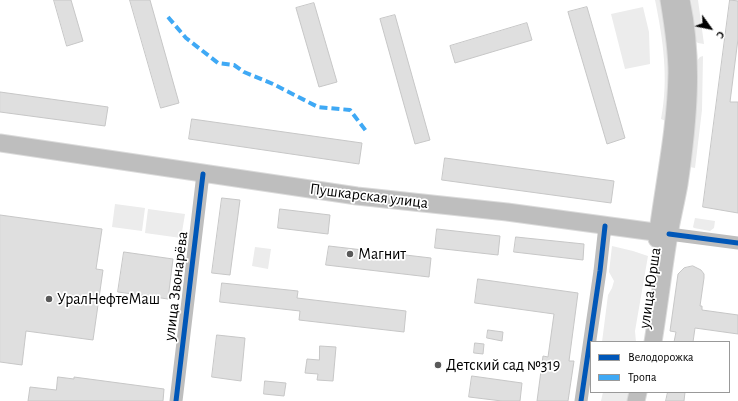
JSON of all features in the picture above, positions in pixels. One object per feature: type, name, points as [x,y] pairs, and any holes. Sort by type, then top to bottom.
[{"type":"main road","points":[[664,234],[667,178],[677,71],[669,0]]},
{"type":"main road","points":[[664,234],[679,184],[689,97],[688,52],[685,16],[681,0]]},
{"type":"main road","name":"Пушкарская улица","points":[[0,143],[357,196],[507,212],[664,234]]},
{"type":"main road","name":"улица Юрша","points":[[643,341],[644,327],[664,234]]},
{"type":"main road","name":"улица Юрша","points":[[653,341],[664,234]]},
{"type":"street","name":"улица Звонарёва","points":[[176,401],[203,174]]},
{"type":"street","points":[[590,341],[605,226]]},
{"type":"street","name":"Пушкарская улица","points":[[664,234],[738,243]]},
{"type":"street","points":[[582,401],[590,343]]},
{"type":"shaded area","points":[[655,0],[663,0],[671,70],[666,121],[661,119],[665,89],[665,74],[663,44]]},
{"type":"shaded area","points":[[691,0],[698,0],[704,44],[698,43],[694,40]]},
{"type":"shaded area","points":[[643,7],[649,32],[650,64],[625,69],[611,14]]},
{"type":"shaded area","points":[[703,56],[702,110],[695,168],[690,167],[696,106],[696,62]]},
{"type":"shaded area","points":[[115,204],[145,208],[142,231],[112,227]]},
{"type":"shaded area","points":[[148,209],[185,214],[181,238],[145,233]]},
{"type":"shaded area","points":[[695,218],[715,221],[714,228],[710,231],[694,228]]},
{"type":"shaded area","points":[[612,246],[648,256],[635,331],[636,341],[602,341],[608,295],[614,281],[609,272]]},
{"type":"shaded area","points":[[255,247],[271,249],[268,269],[252,266]]},
{"type":"shaded area","points":[[603,393],[631,393],[630,401],[601,401]]},
{"type":"building","points":[[54,0],[71,0],[83,41],[67,46]]},
{"type":"building","points":[[130,0],[150,0],[179,103],[161,108]]},
{"type":"building","points":[[730,0],[738,1],[738,39],[730,102],[738,102],[738,213],[703,207]]},
{"type":"building","points":[[314,3],[337,82],[319,87],[296,8]]},
{"type":"building","points":[[587,7],[625,138],[607,144],[568,12]]},
{"type":"building","points":[[395,15],[430,140],[415,144],[380,19]]},
{"type":"building","points":[[527,23],[532,40],[455,63],[450,46]]},
{"type":"building","points":[[0,92],[108,107],[105,126],[0,112]]},
{"type":"building","points":[[192,119],[362,143],[359,164],[189,139]]},
{"type":"building","points":[[445,158],[614,181],[611,203],[442,180]]},
{"type":"building","points":[[222,198],[240,200],[230,275],[212,273]]},
{"type":"building","points":[[280,209],[330,215],[328,234],[278,228]]},
{"type":"building","points":[[0,215],[102,229],[96,269],[103,270],[93,340],[26,331],[22,365],[0,362]]},
{"type":"building","points":[[437,229],[500,236],[498,255],[435,248]]},
{"type":"building","points":[[516,237],[584,244],[583,260],[514,252]]},
{"type":"building","points":[[329,246],[431,258],[429,277],[326,265]]},
{"type":"building","points":[[124,252],[173,259],[168,299],[118,292]]},
{"type":"building","points":[[693,266],[701,270],[704,274],[700,306],[702,306],[702,310],[738,315],[738,334],[695,328],[693,341],[674,341],[676,332],[670,331],[678,274],[684,268]]},
{"type":"building","points":[[478,279],[578,293],[569,361],[574,361],[568,401],[537,401],[543,356],[548,357],[554,314],[475,303]]},
{"type":"building","points":[[222,283],[298,291],[297,298],[406,311],[404,332],[299,320],[300,311],[220,302]]},
{"type":"building","points":[[488,330],[503,332],[502,341],[487,338]]},
{"type":"building","points":[[217,335],[245,338],[241,381],[212,377]]},
{"type":"building","points":[[475,343],[484,344],[483,354],[474,353]]},
{"type":"building","points":[[320,346],[336,347],[333,381],[317,380],[318,374],[305,373],[307,359],[319,360]]},
{"type":"building","points":[[472,376],[522,383],[520,401],[502,401],[469,397]]},
{"type":"building","points":[[58,377],[74,379],[74,377],[164,389],[163,401],[28,401],[30,387],[56,390]]},
{"type":"building","points":[[265,381],[286,383],[284,396],[264,394]]},
{"type":"building","points":[[668,393],[685,393],[684,401],[666,401]]},
{"type":"marked path","points":[[168,17],[186,38],[218,63],[234,65],[244,72],[273,84],[318,107],[350,110],[366,131]]},
{"type":"cycle path","points":[[176,401],[203,174]]},
{"type":"cycle path","points":[[581,401],[605,226]]},
{"type":"cycle path","points":[[669,234],[738,243]]},
{"type":"place","name":"Магнит","points":[[350,254]]},
{"type":"place","name":"УралНефтеМаш","points":[[49,299]]},
{"type":"place","name":"Детский сад №319","points":[[438,365]]}]
